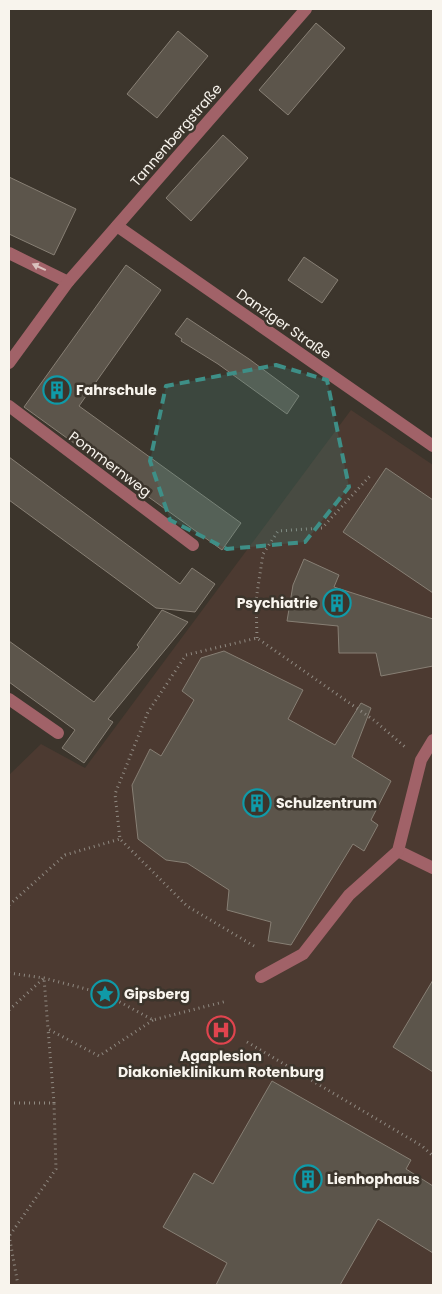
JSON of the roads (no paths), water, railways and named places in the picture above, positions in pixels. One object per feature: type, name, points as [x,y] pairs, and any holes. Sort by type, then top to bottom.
[{"type":"street","name":"Tannenbergstraße","points":[[9,362],[68,282],[306,9]]},
{"type":"street","name":"Danziger Straße","points":[[117,226],[433,446]]},
{"type":"street","points":[[9,253],[68,282]]},
{"type":"street","name":"Pommernweg","points":[[9,406],[193,545]]},
{"type":"street","points":[[9,699],[58,732]]},
{"type":"street","points":[[262,977],[303,954],[349,895],[398,851],[421,760],[433,740]]},
{"type":"street","points":[[398,851],[433,868]]},
{"type":"place","name":"Fahrschule","points":[[57,390]]},
{"type":"place","name":"Psychiatrie","points":[[337,603]]},
{"type":"place","name":"Schulzentrum","points":[[257,803]]},
{"type":"place","name":"Gipsberg","points":[[105,994]]},
{"type":"place","name":"Agaplesion Diakonieklinikum Rotenburg","points":[[221,1030]]},
{"type":"place","name":"Lienhophaus","points":[[308,1179]]}]
